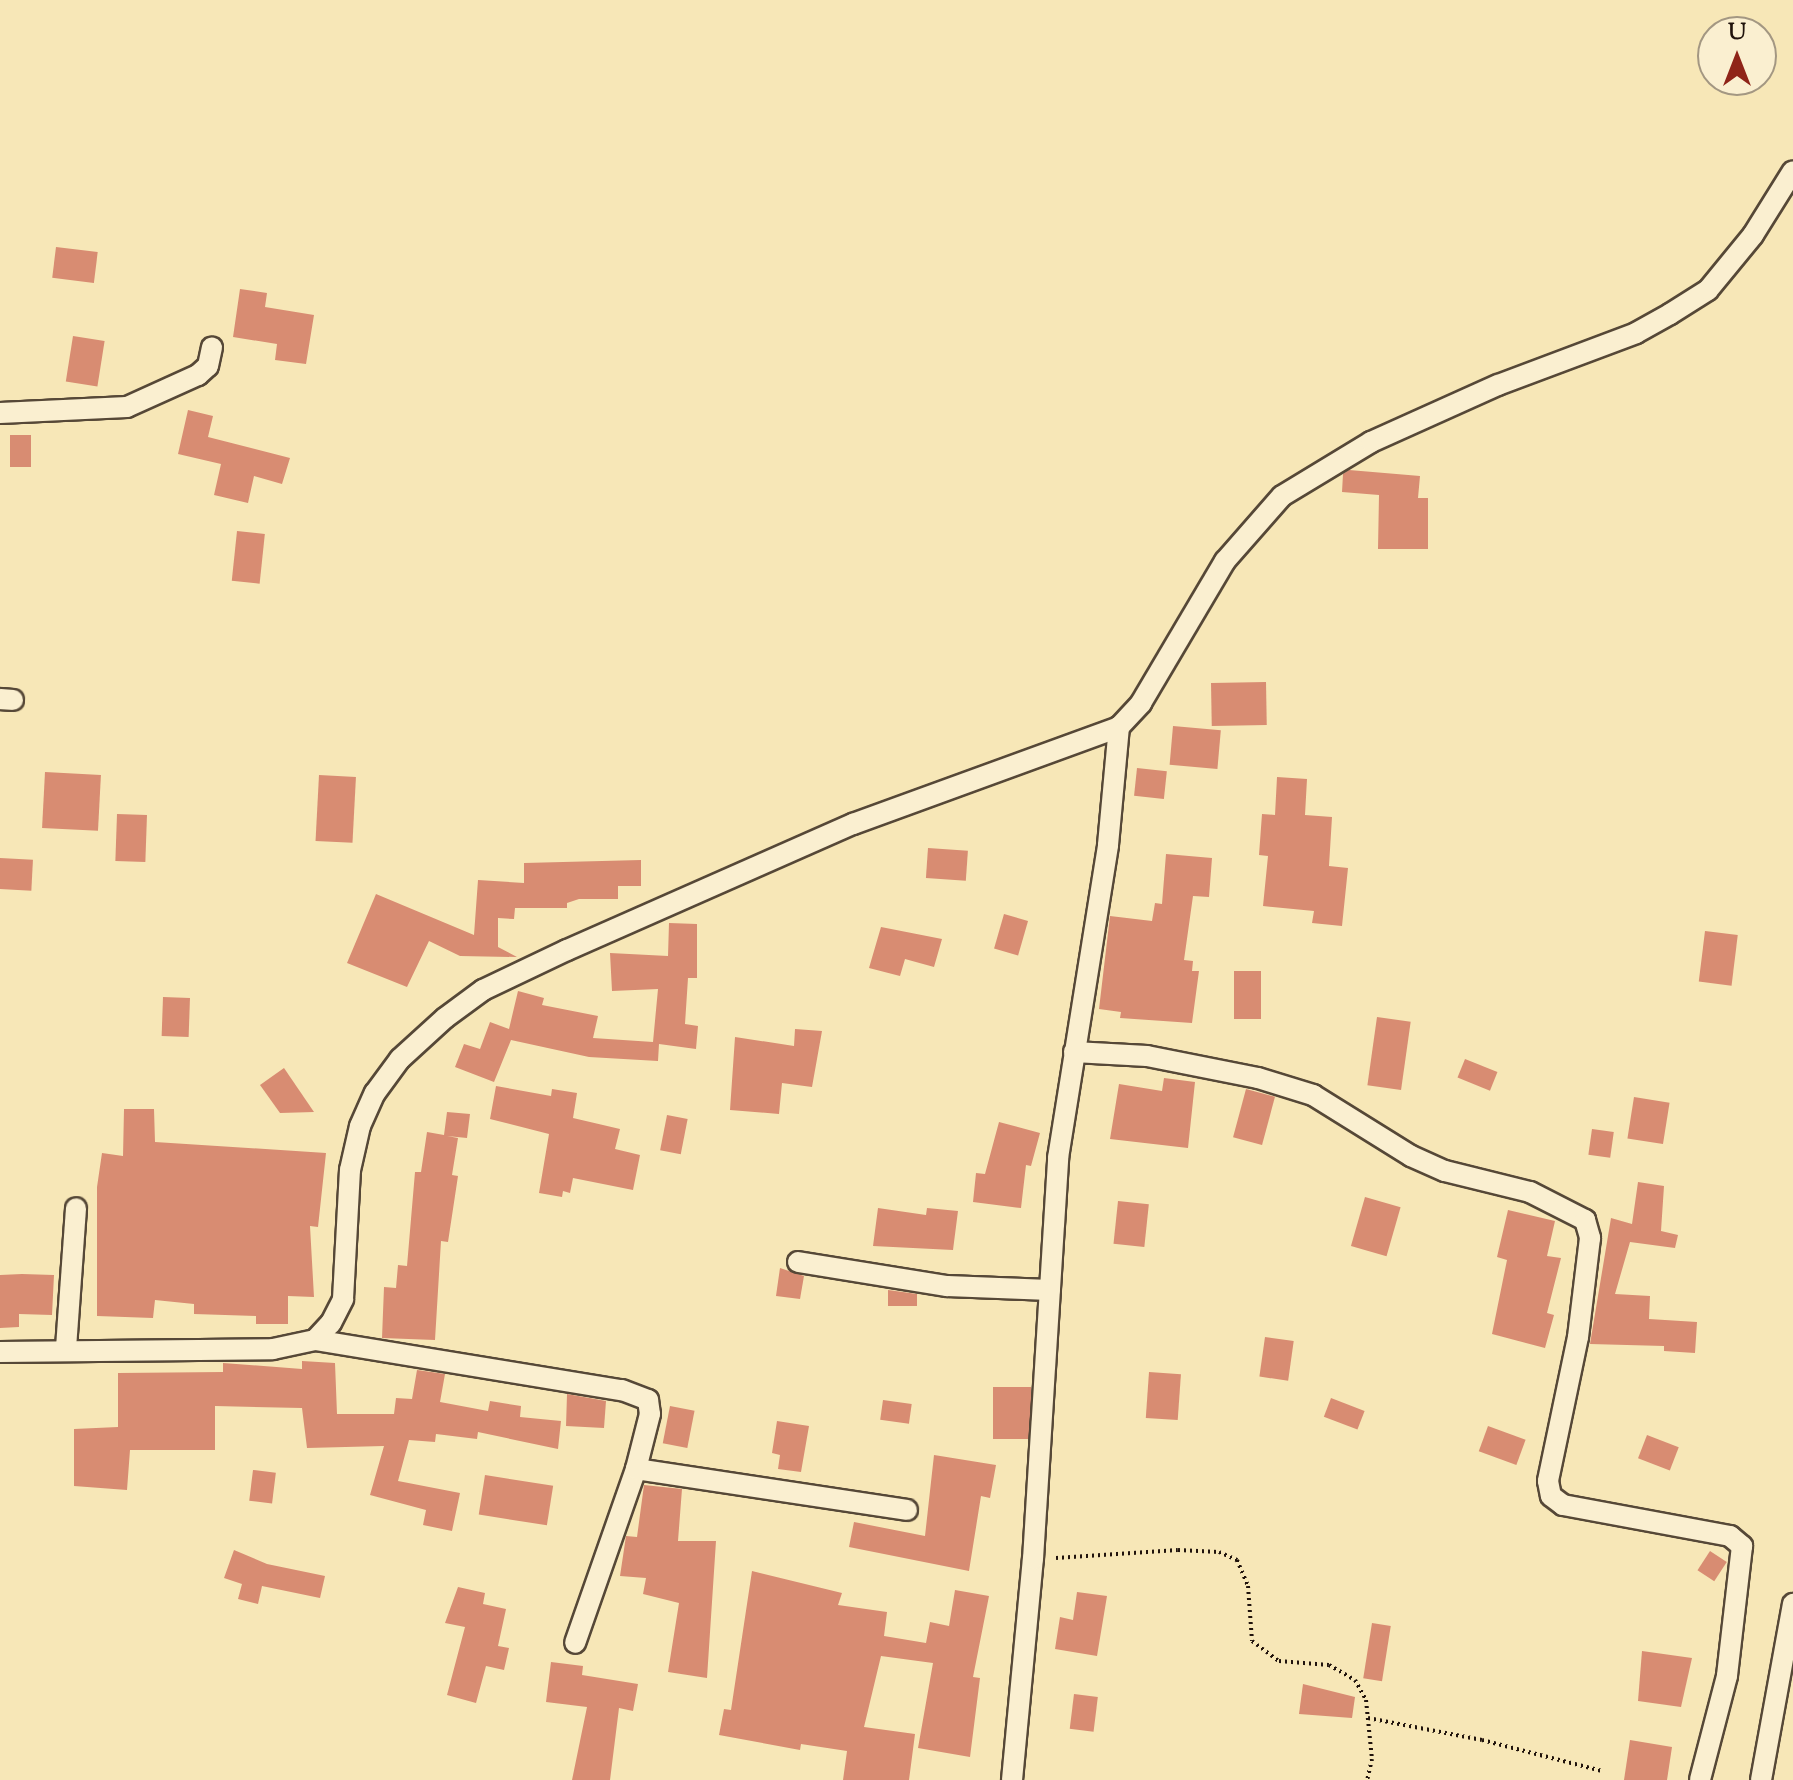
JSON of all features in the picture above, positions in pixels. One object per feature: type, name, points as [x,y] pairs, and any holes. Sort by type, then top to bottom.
[{"type":"street","points":[[315,1340],[331,1323],[343,1299],[350,1170],[360,1126],[375,1093],[400,1059],[445,1018],[483,990],[853,824],[1119,727],[1141,703],[1225,561],[1282,496],[1371,442],[1498,385],[1636,333],[1708,290],[1753,235],[1793,171]]},
{"type":"street","points":[[0,413],[127,407],[198,375],[208,366],[212,347]]},
{"type":"street","points":[[1012,1780],[1033,1559],[1058,1158],[1108,845],[1119,727]]},
{"type":"street","points":[[1074,1052],[1147,1056],[1286,1086],[1313,1095],[1411,1156],[1445,1171],[1530,1192],[1585,1220],[1590,1238],[1578,1337],[1548,1481],[1551,1496],[1563,1505],[1730,1536],[1742,1546],[1727,1676],[1700,1780]]},
{"type":"street","points":[[66,1348],[76,1208]]},
{"type":"street","points":[[798,1262],[947,1286],[1050,1290]]},
{"type":"street","points":[[0,1352],[66,1348],[273,1349],[315,1340],[640,1395],[648,1400],[650,1414],[636,1469],[575,1643]]},
{"type":"street","points":[[636,1469],[907,1510]]},
{"type":"street","points":[[1761,1780],[1786,1685],[1793,1604]]},
{"type":"path","points":[[1033,1559],[1178,1550],[1219,1552],[1237,1560],[1248,1586],[1252,1641],[1279,1661],[1344,1669],[1366,1700],[1372,1759],[1367,1780]]},
{"type":"path","points":[[1368,1718],[1482,1740],[1602,1771]]},
{"type":"building","points":[[56,247],[98,252],[94,283],[52,278]]},
{"type":"building","points":[[240,289],[267,293],[265,307],[314,315],[306,364],[275,360],[277,344],[233,337]]},
{"type":"building","points":[[73,336],[105,341],[97,386],[66,381]]},
{"type":"building","points":[[188,410],[213,416],[208,437],[290,458],[282,484],[254,476],[248,503],[214,495],[221,464],[178,454]]},
{"type":"building","points":[[10,435],[31,435],[31,467],[10,467]]},
{"type":"building","points":[[1349,470],[1420,476],[1418,498],[1428,498],[1428,549],[1378,549],[1379,495],[1342,492],[1343,474]]},
{"type":"building","points":[[237,531],[265,534],[260,584],[232,581]]},
{"type":"building","points":[[1266,682],[1267,725],[1212,726],[1211,683]]},
{"type":"building","points":[[1173,726],[1221,730],[1217,769],[1170,765]]},
{"type":"building","points":[[1137,768],[1167,771],[1164,799],[1134,796]]},
{"type":"building","points":[[45,772],[101,775],[98,831],[42,828]]},
{"type":"building","points":[[319,775],[356,777],[352,843],[316,841]]},
{"type":"building","points":[[1277,777],[1307,779],[1305,815],[1332,817],[1329,866],[1348,868],[1342,926],[1312,923],[1314,911],[1263,906],[1268,856],[1259,855],[1262,814],[1275,815]]},
{"type":"building","points":[[117,814],[147,815],[145,862],[115,861]]},
{"type":"building","points":[[928,848],[968,851],[966,881],[926,878]]},
{"type":"building","points":[[1166,854],[1212,858],[1209,897],[1193,896],[1184,960],[1193,961],[1192,971],[1199,971],[1192,1023],[1120,1018],[1121,1012],[1099,1009],[1110,916],[1152,921],[1155,903],[1162,904]]},
{"type":"building","points":[[0,858],[33,860],[31,891],[0,889]]},
{"type":"building","points":[[641,860],[641,886],[618,886],[618,899],[579,899],[567,903],[567,908],[515,908],[514,919],[498,918],[498,947],[517,957],[460,956],[429,941],[407,987],[347,963],[376,894],[474,935],[478,880],[524,883],[524,863]]},
{"type":"building","points":[[1004,914],[1028,921],[1018,955],[994,949]]},
{"type":"building","points":[[669,923],[697,924],[697,978],[688,978],[685,1024],[698,1026],[696,1049],[659,1044],[658,1061],[589,1057],[511,1040],[494,1082],[455,1067],[464,1044],[480,1049],[490,1022],[509,1029],[518,991],[544,998],[542,1005],[598,1016],[593,1038],[653,1042],[658,989],[612,991],[610,953],[668,956]]},
{"type":"building","points":[[881,927],[942,939],[934,967],[905,959],[900,976],[869,968]]},
{"type":"building","points":[[1705,931],[1738,935],[1732,986],[1699,982]]},
{"type":"building","points":[[1234,971],[1261,971],[1261,1019],[1234,1019]]},
{"type":"building","points":[[163,997],[190,998],[189,1037],[162,1036]]},
{"type":"building","points":[[1377,1017],[1411,1022],[1401,1090],[1367,1085]]},
{"type":"building","points":[[795,1029],[822,1031],[812,1087],[782,1083],[779,1114],[730,1110],[735,1037],[794,1046]]},
{"type":"building","points":[[1465,1059],[1497,1072],[1490,1091],[1458,1078]]},
{"type":"building","points":[[284,1068],[314,1112],[280,1113],[260,1085]]},
{"type":"building","points":[[1164,1078],[1195,1082],[1188,1148],[1110,1139],[1119,1084],[1162,1091]]},
{"type":"building","points":[[496,1086],[551,1096],[552,1089],[577,1093],[573,1118],[620,1129],[615,1149],[640,1155],[633,1190],[573,1178],[570,1193],[563,1191],[562,1197],[539,1193],[549,1134],[490,1119]]},
{"type":"building","points":[[1246,1089],[1275,1097],[1262,1145],[1233,1137]]},
{"type":"building","points":[[1634,1097],[1670,1103],[1663,1144],[1627,1138]]},
{"type":"building","points":[[124,1109],[154,1109],[155,1142],[326,1153],[318,1227],[310,1226],[314,1297],[288,1296],[288,1324],[256,1324],[256,1316],[194,1314],[194,1304],[155,1300],[153,1318],[97,1316],[97,1187],[102,1153],[123,1156]]},
{"type":"building","points":[[447,1112],[470,1114],[467,1138],[447,1136],[458,1138],[452,1175],[458,1176],[448,1242],[441,1241],[435,1340],[382,1338],[384,1287],[396,1288],[398,1265],[407,1266],[415,1172],[421,1172],[427,1132],[444,1135]]},
{"type":"building","points":[[667,1115],[688,1119],[681,1154],[660,1150]]},
{"type":"building","points":[[999,1122],[1040,1133],[1031,1166],[1026,1165],[1021,1208],[973,1202],[976,1173],[985,1174]]},
{"type":"building","points":[[1592,1129],[1614,1132],[1610,1158],[1588,1155]]},
{"type":"building","points":[[1638,1182],[1664,1186],[1661,1231],[1678,1235],[1675,1248],[1630,1242],[1615,1294],[1650,1296],[1649,1319],[1697,1322],[1695,1353],[1664,1351],[1664,1346],[1590,1344],[1611,1218],[1632,1224]]},
{"type":"building","points":[[1365,1197],[1401,1207],[1387,1256],[1351,1246]]},
{"type":"building","points":[[1118,1201],[1149,1204],[1144,1247],[1114,1244]]},
{"type":"building","points":[[878,1208],[926,1215],[927,1208],[958,1211],[953,1250],[873,1246]]},
{"type":"building","points":[[1508,1210],[1555,1221],[1547,1256],[1561,1258],[1547,1313],[1554,1315],[1545,1348],[1492,1334],[1507,1260],[1497,1257]]},
{"type":"building","points":[[780,1268],[804,1276],[800,1299],[776,1296]]},
{"type":"building","points":[[0,1275],[54,1275],[52,1315],[19,1314],[19,1327],[0,1328]]},
{"type":"building","points":[[888,1290],[917,1294],[917,1306],[888,1306]]},
{"type":"building","points":[[1265,1337],[1294,1341],[1288,1381],[1259,1377]]},
{"type":"building","points":[[302,1361],[335,1363],[337,1414],[394,1414],[396,1398],[412,1399],[417,1370],[445,1374],[440,1402],[488,1411],[490,1401],[521,1406],[520,1417],[561,1421],[558,1449],[478,1432],[477,1439],[436,1434],[435,1442],[409,1440],[398,1481],[460,1493],[452,1531],[423,1525],[426,1510],[370,1495],[384,1446],[307,1448],[302,1408],[215,1406],[215,1450],[130,1450],[127,1490],[74,1486],[74,1429],[118,1427],[118,1373],[223,1372],[223,1363],[302,1369]]},
{"type":"building","points":[[1149,1372],[1181,1374],[1178,1420],[1146,1418]]},
{"type":"building","points":[[993,1387],[1031,1387],[1031,1439],[993,1439]]},
{"type":"building","points":[[567,1394],[606,1401],[604,1428],[566,1426]]},
{"type":"building","points":[[1331,1398],[1365,1411],[1357,1430],[1324,1417]]},
{"type":"building","points":[[883,1400],[912,1404],[909,1424],[880,1420]]},
{"type":"building","points":[[670,1406],[695,1411],[687,1448],[663,1443]]},
{"type":"building","points":[[777,1421],[809,1426],[801,1472],[778,1469],[780,1455],[772,1453]]},
{"type":"building","points":[[1488,1426],[1526,1440],[1516,1465],[1479,1451]]},
{"type":"building","points":[[1647,1435],[1679,1447],[1670,1471],[1638,1458]]},
{"type":"building","points":[[934,1455],[996,1465],[990,1498],[981,1496],[969,1571],[849,1547],[854,1522],[925,1536]]},
{"type":"building","points":[[253,1470],[276,1473],[272,1504],[249,1501]]},
{"type":"building","points":[[485,1475],[553,1486],[547,1525],[479,1515]]},
{"type":"building","points":[[644,1485],[682,1489],[678,1541],[716,1541],[707,1678],[668,1672],[679,1603],[643,1594],[646,1578],[620,1576],[626,1536],[637,1537]]},
{"type":"building","points":[[234,1550],[267,1564],[325,1576],[320,1598],[262,1586],[258,1604],[238,1599],[242,1584],[224,1578]]},
{"type":"building","points":[[1710,1551],[1727,1562],[1714,1581],[1697,1570]]},
{"type":"building","points":[[752,1571],[842,1593],[838,1605],[887,1612],[884,1636],[926,1643],[930,1622],[949,1626],[955,1590],[989,1596],[973,1677],[980,1678],[970,1757],[918,1748],[933,1663],[881,1656],[864,1727],[915,1734],[909,1780],[843,1780],[847,1751],[801,1744],[800,1750],[719,1735],[724,1709],[731,1710]]},
{"type":"building","points":[[458,1587],[485,1593],[483,1604],[506,1609],[498,1646],[509,1648],[504,1670],[486,1666],[476,1703],[447,1695],[465,1627],[445,1623]]},
{"type":"building","points":[[1077,1592],[1107,1596],[1097,1656],[1055,1649],[1060,1617],[1073,1620]]},
{"type":"building","points":[[1372,1623],[1391,1626],[1382,1681],[1363,1678]]},
{"type":"building","points":[[1642,1651],[1692,1658],[1681,1707],[1638,1701]]},
{"type":"building","points":[[551,1662],[583,1666],[582,1675],[638,1684],[633,1711],[619,1708],[610,1780],[572,1780],[587,1707],[546,1702]]},
{"type":"building","points":[[1303,1684],[1355,1697],[1352,1718],[1299,1714]]},
{"type":"building","points":[[1074,1694],[1098,1697],[1094,1732],[1070,1729]]},
{"type":"building","points":[[1630,1740],[1672,1747],[1667,1780],[1624,1780]]}]
